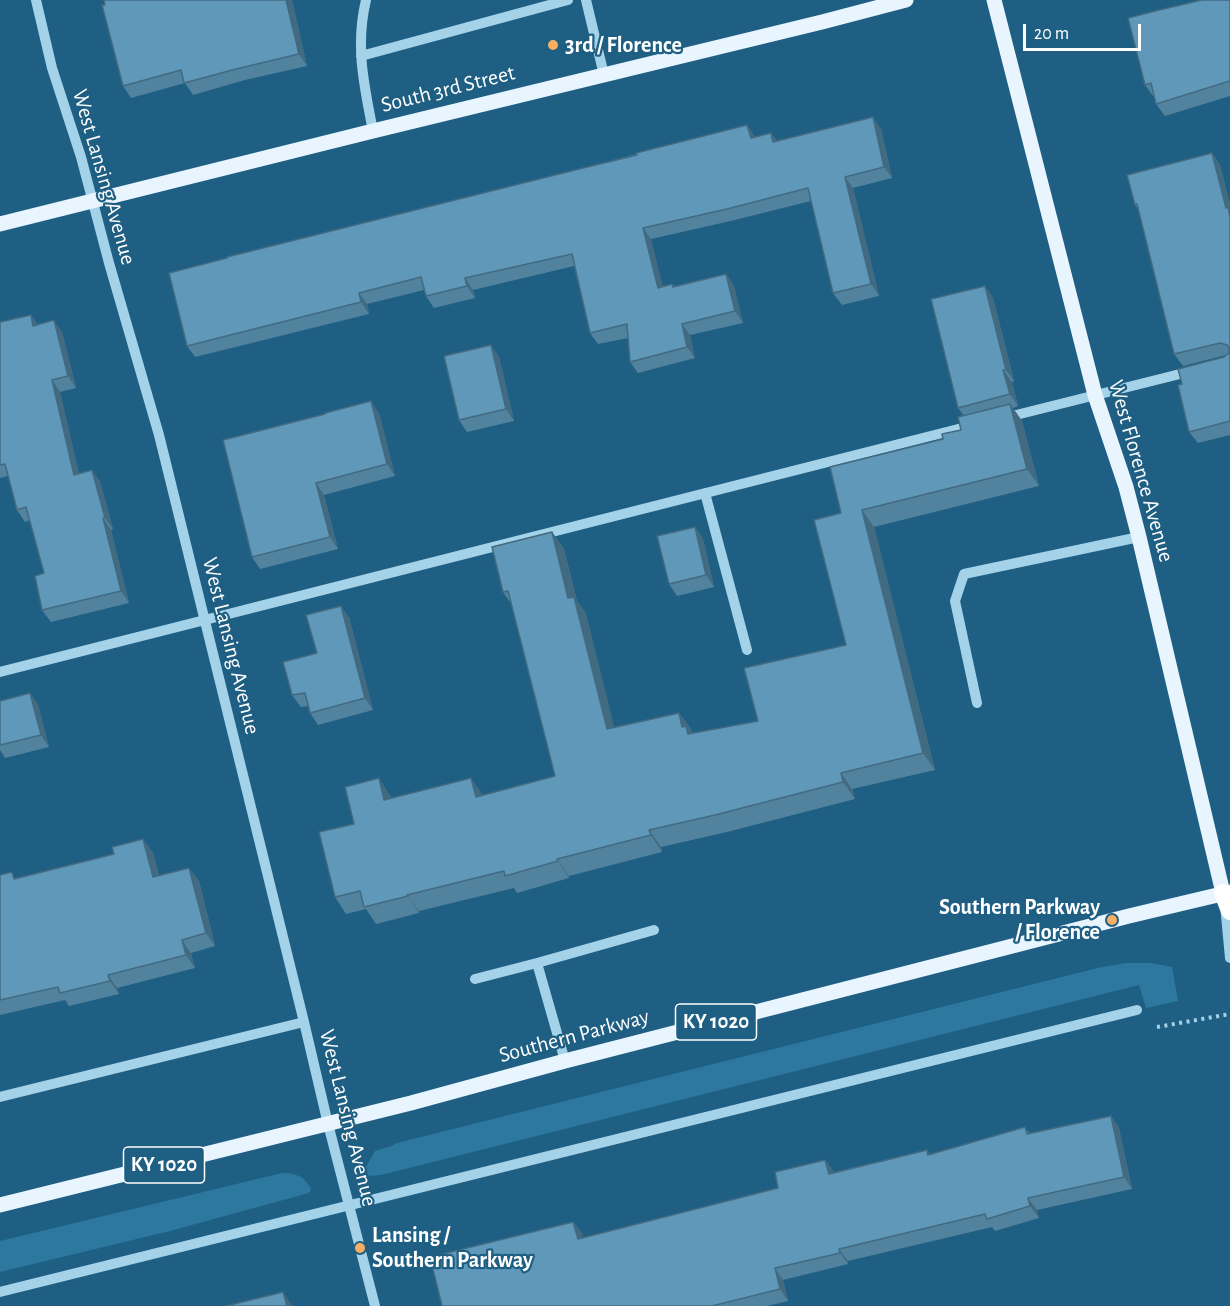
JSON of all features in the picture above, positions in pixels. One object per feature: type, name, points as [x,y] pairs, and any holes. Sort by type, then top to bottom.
[{"type":"highway","points":[[1227,893],[1230,911]]},
{"type":"main road","name":"South 3rd Street","points":[[0,224],[906,0]]},
{"type":"main road","name":"West Florence Avenue","points":[[994,0],[1095,395],[1126,487],[1227,893]]},
{"type":"main road","name":"Southern Parkway","points":[[0,1205],[411,1103],[565,1061],[1129,916],[1227,893]]},
{"type":"street","name":"West Lansing Avenue","points":[[36,0],[52,68],[81,157],[159,435],[328,1124],[375,1306]]},
{"type":"street","points":[[366,0],[362,18],[361,56],[373,130]]},
{"type":"street","points":[[361,56],[568,0]]},
{"type":"street","points":[[586,0],[604,75]]},
{"type":"street","points":[[996,420],[1199,370]]},
{"type":"street","points":[[0,672],[984,423]]},
{"type":"street","points":[[705,493],[747,650]]},
{"type":"street","points":[[977,703],[955,601],[964,574],[1138,537]]},
{"type":"street","name":"West Florence Avenue","points":[[1227,893],[1230,958]]},
{"type":"street","points":[[475,979],[654,930]]},
{"type":"street","points":[[537,963],[565,1061]]},
{"type":"street","points":[[0,1292],[1137,1010]]},
{"type":"street","points":[[0,1097],[304,1022]]},
{"type":"path","points":[[1150,1029],[1230,1014]]},
{"type":"shaded area","points":[[1126,963],[1151,963],[1172,967],[1178,1001],[1146,1008],[1139,985],[381,1175],[368,1176],[366,1167],[375,1151],[397,1143],[1102,967]]},
{"type":"shaded area","points":[[282,1173],[300,1176],[311,1190],[309,1193],[170,1231],[0,1272],[0,1241]]},
{"type":"building","points":[[104,0],[286,0],[299,54],[184,83],[181,70],[123,86],[102,5],[105,5]]},
{"type":"building","points":[[1202,0],[1230,0],[1230,81],[1156,104],[1151,83],[1145,85],[1128,18]]},
{"type":"building","points":[[873,117],[884,167],[845,177],[871,284],[833,293],[808,188],[643,228],[658,288],[672,284],[673,287],[726,274],[735,311],[682,324],[687,347],[630,362],[627,324],[590,333],[572,254],[465,278],[467,286],[426,296],[421,277],[359,293],[361,302],[187,346],[169,273],[747,125],[751,138],[771,133],[773,142]]},
{"type":"building","points":[[1212,153],[1230,217],[1230,421],[1189,432],[1178,385],[1182,384],[1178,369],[1224,357],[1229,353],[1229,348],[1220,343],[1174,354],[1137,204],[1135,205],[1127,175]]},
{"type":"building","points":[[985,286],[1010,394],[958,408],[931,299]]},
{"type":"building","points":[[31,315],[33,326],[54,320],[68,376],[52,380],[74,475],[92,470],[121,591],[42,610],[35,576],[44,573],[26,507],[17,510],[5,464],[0,465],[0,322]]},
{"type":"building","points":[[491,345],[506,409],[459,420],[444,356]]},
{"type":"building","points":[[371,401],[387,464],[316,483],[330,537],[252,557],[223,440]]},
{"type":"building","points":[[1010,404],[1027,469],[862,510],[923,753],[841,773],[843,782],[649,830],[651,835],[557,859],[558,861],[505,876],[504,871],[364,907],[360,891],[335,897],[319,832],[354,824],[345,787],[379,778],[384,800],[471,778],[476,797],[555,776],[508,591],[503,592],[492,547],[552,532],[568,598],[574,597],[607,729],[679,713],[682,727],[686,726],[688,734],[758,721],[744,668],[846,645],[814,520],[841,513],[830,467],[943,439],[942,434],[961,430],[958,417]]},
{"type":"building","points":[[695,527],[706,575],[669,584],[657,536]]},
{"type":"building","points":[[341,606],[365,698],[310,713],[305,693],[292,695],[283,662],[317,653],[306,615]]},
{"type":"building","points":[[30,693],[41,735],[0,745],[0,701]]},
{"type":"building","points":[[143,839],[153,877],[189,868],[206,933],[182,940],[186,955],[108,975],[110,981],[60,993],[58,987],[0,1000],[0,875],[12,872],[14,879],[114,854],[112,847]]},
{"type":"building","points":[[1111,1116],[1124,1177],[1028,1198],[1030,1206],[987,1219],[985,1214],[839,1249],[840,1253],[775,1268],[780,1289],[712,1306],[442,1306],[430,1257],[573,1222],[578,1239],[778,1188],[775,1172],[825,1160],[829,1174],[927,1150],[928,1155],[1025,1127],[1027,1134]]},
{"type":"building","points":[[283,1292],[287,1306],[226,1306]]},
{"type":"place","name":"3rd / Florence","points":[[553,45]]},
{"type":"place","name":"Southern Parkway / Florence","points":[[1112,920]]},
{"type":"place","name":"Lansing / Southern Parkway","points":[[360,1248]]}]
